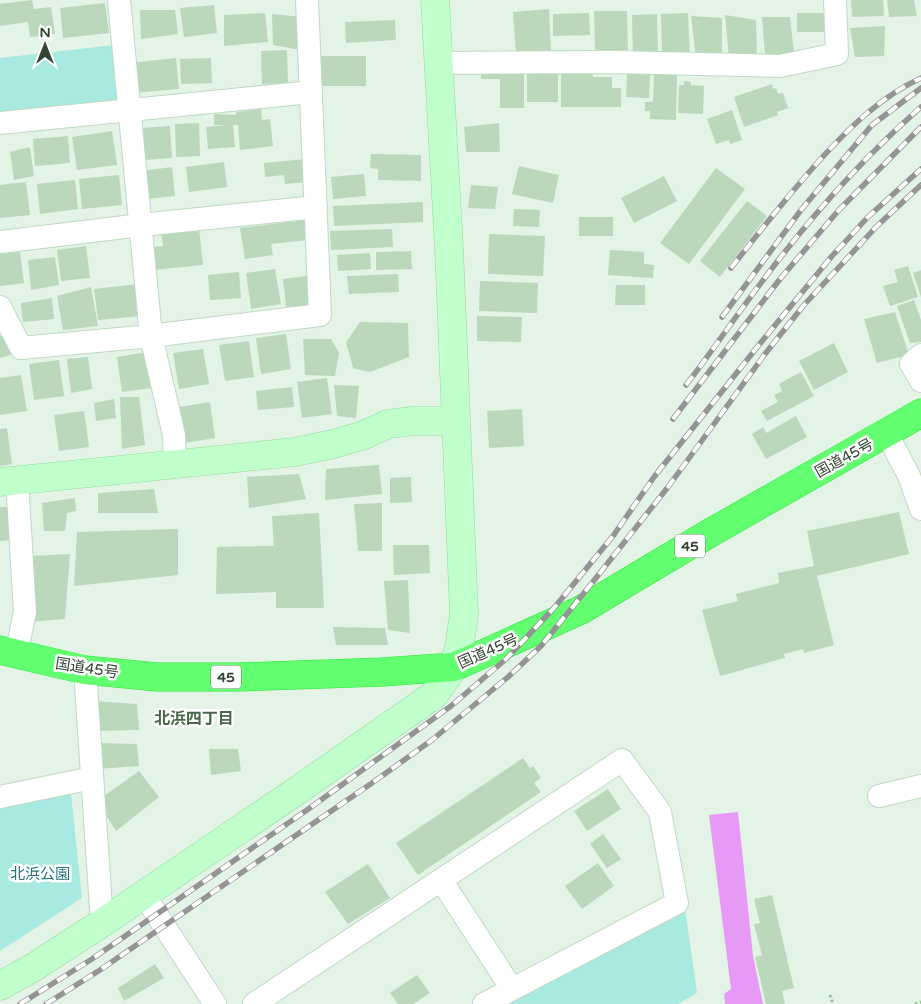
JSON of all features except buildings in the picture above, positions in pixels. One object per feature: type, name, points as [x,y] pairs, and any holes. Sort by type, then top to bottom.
[{"type":"highway","name":"国道45号","points":[[8,653],[85,670],[157,677],[238,677],[382,672],[454,667],[581,610],[921,413]]},
{"type":"street","points":[[119,0],[151,336],[174,436],[175,463]]},
{"type":"street","points":[[0,306],[21,348],[151,336],[320,315],[307,0]]},
{"type":"street","points":[[0,986],[34,967],[144,895],[434,695],[454,667],[464,614],[435,0]]},
{"type":"street","points":[[438,63],[615,62],[780,66],[837,54],[835,0]]},
{"type":"street","points":[[0,123],[311,92]]},
{"type":"street","points":[[0,242],[316,207]]},
{"type":"street","points":[[921,355],[911,364],[921,381]]},
{"type":"street","points":[[8,653],[24,612],[8,481],[295,452],[332,444],[388,424],[413,421],[456,421]]},
{"type":"street","points":[[887,434],[908,476],[921,509]]},
{"type":"street","points":[[85,670],[102,923]]},
{"type":"street","points":[[254,1004],[622,760],[660,812],[677,902],[484,1004]]},
{"type":"street","points":[[0,798],[92,778]]},
{"type":"street","points":[[879,796],[921,786]]},
{"type":"street","points":[[441,880],[512,989]]},
{"type":"street","points":[[144,895],[215,1004]]},
{"type":"path","points":[[830,995],[832,1004]]},
{"type":"path","points":[[915,1004],[921,1002]]},
{"type":"green space","points":[[114,45],[121,111],[0,123],[0,58]]},
{"type":"green space","name":"北浜公園","points":[[70,785],[82,898],[0,951],[0,805]]},
{"type":"green space","points":[[685,908],[697,993],[678,1004],[501,1004]]},
{"type":"shaded area","points":[[738,812],[753,956],[763,1004],[725,1004],[724,994],[731,989],[709,815]]},
{"type":"railway","points":[[731,268],[796,188],[841,138],[878,104],[921,78]]},
{"type":"railway","points":[[722,317],[801,210],[872,125],[921,88]]},
{"type":"railway","points":[[686,385],[802,230],[859,166],[921,107]]},
{"type":"railway","points":[[673,419],[780,279],[838,211],[921,127]]},
{"type":"railway","points":[[20,1004],[92,959],[307,810],[451,706],[506,659],[554,608],[613,536],[654,477],[832,256],[868,217],[921,169]]},
{"type":"railway","points":[[46,1004],[100,970],[372,783],[432,740],[508,677],[541,646],[592,583],[668,487],[765,354],[804,305],[877,226],[921,185]]},
{"type":"district","name":"北浜四丁目","points":[[194,719]]}]
